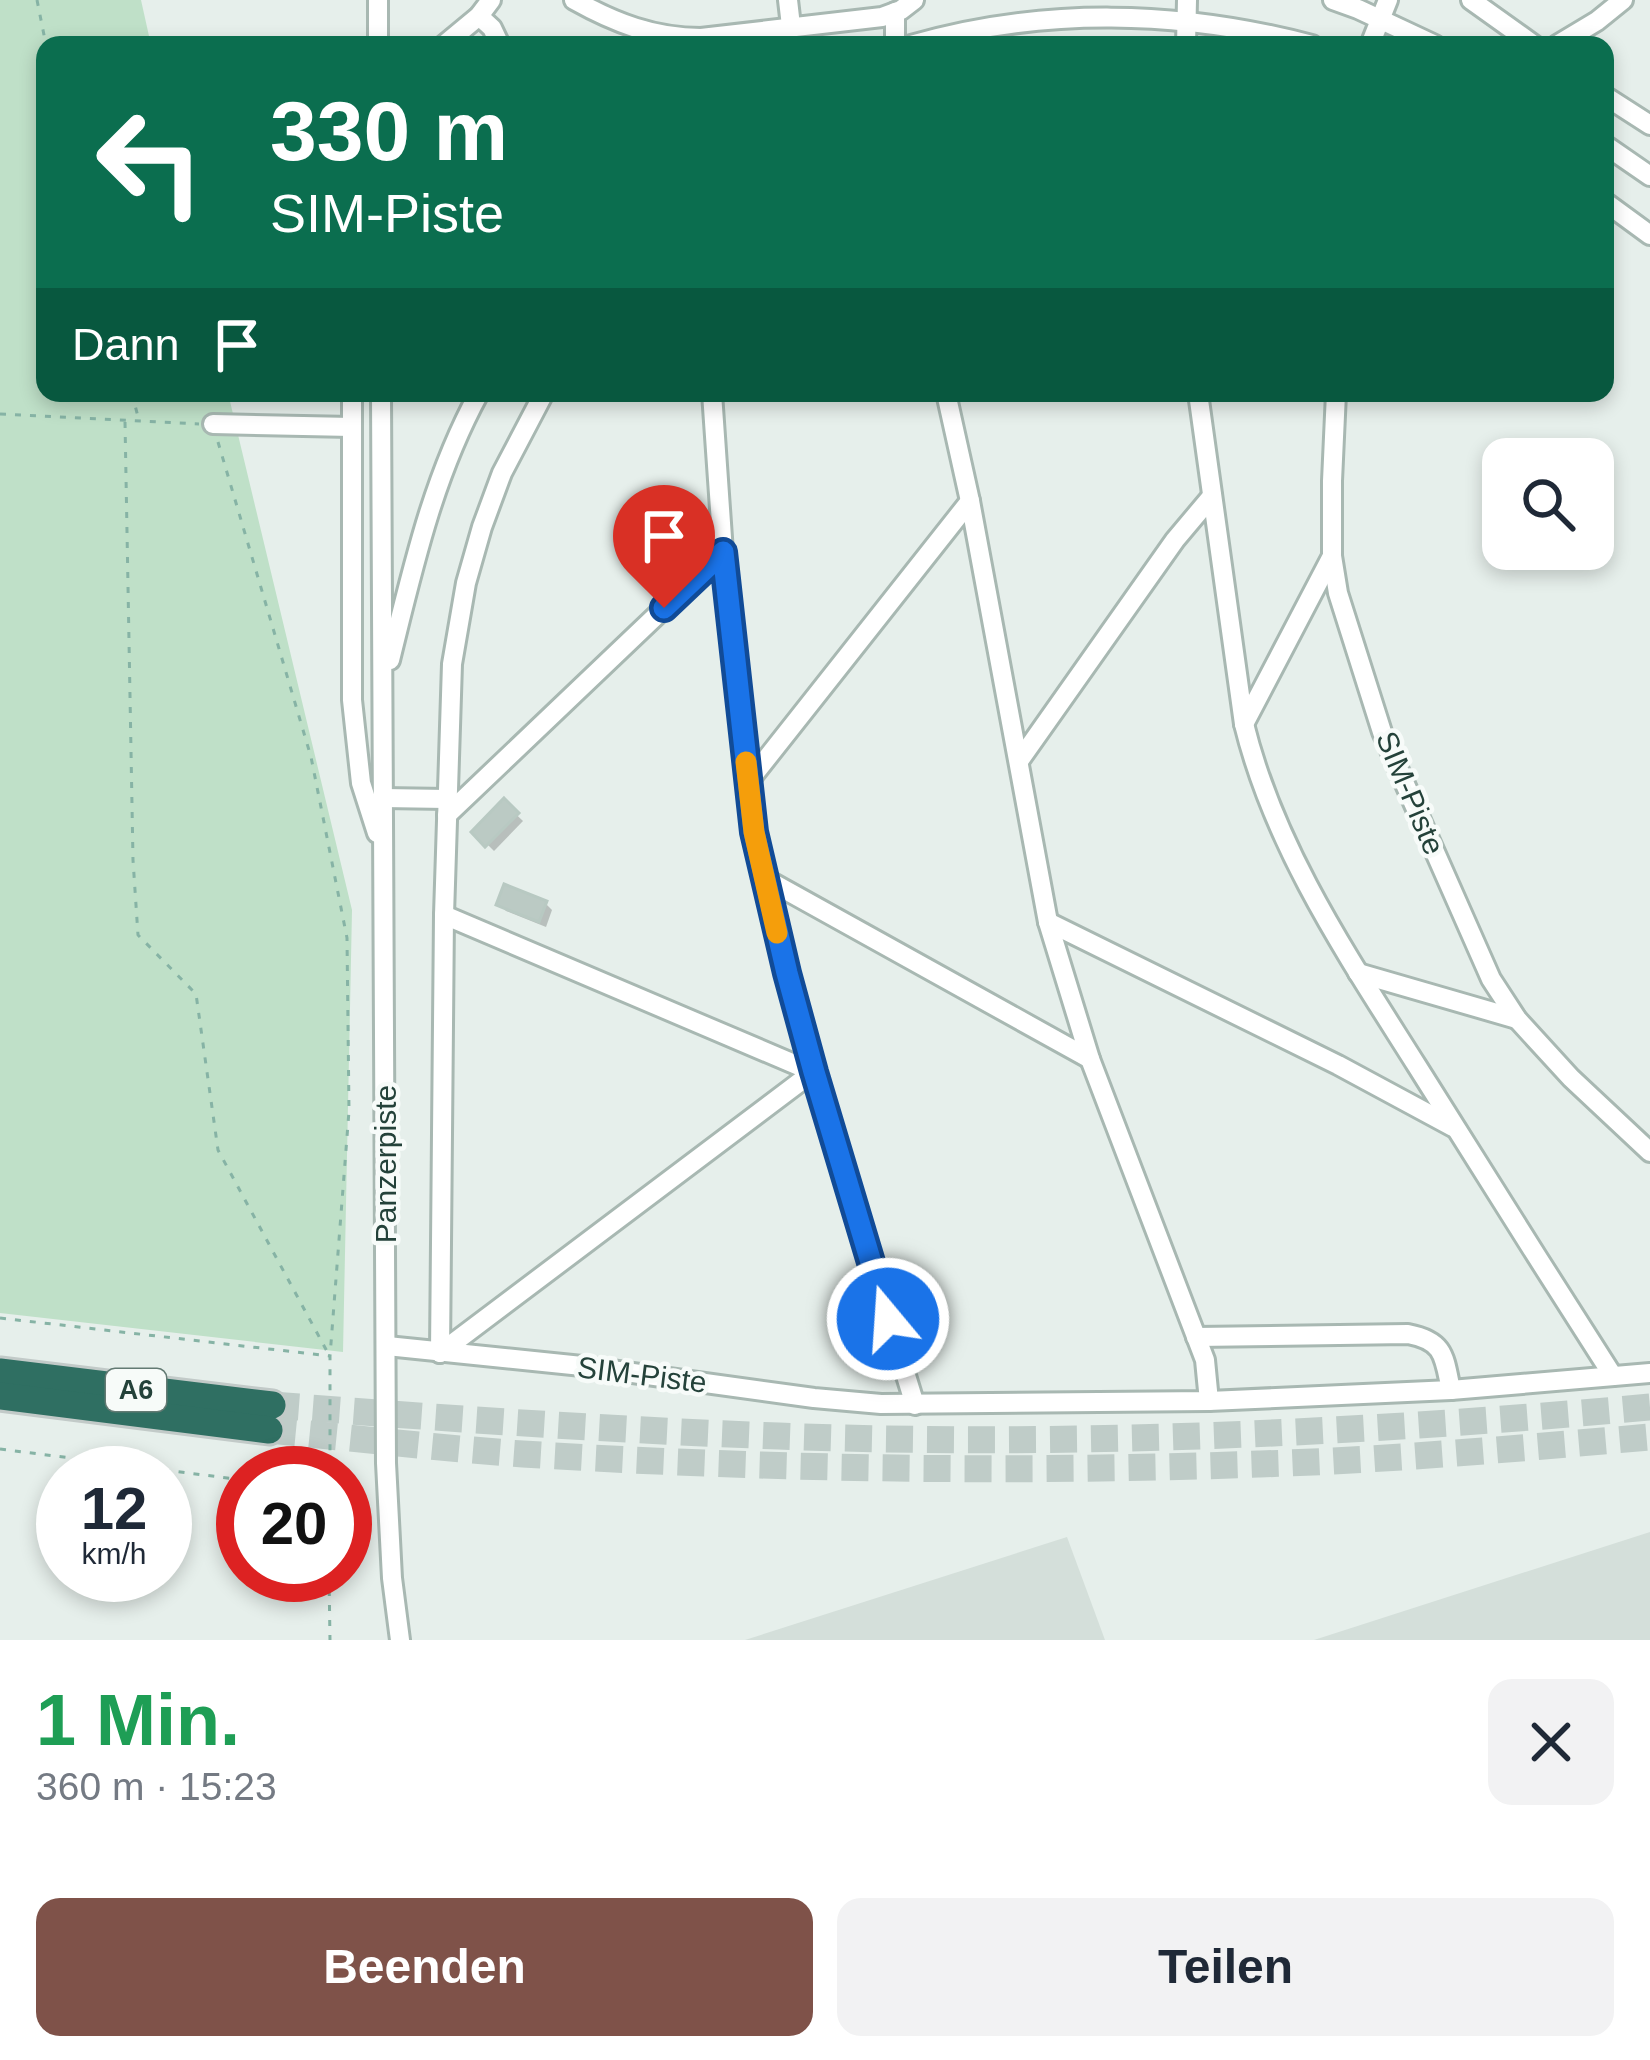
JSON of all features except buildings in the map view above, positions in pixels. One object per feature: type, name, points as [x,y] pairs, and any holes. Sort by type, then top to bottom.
[{"type":"highway","name":"A6","points":[[0,1372],[270,1418],[0,1396]]},
{"type":"street","points":[[378,0],[378,36]]},
{"type":"street","points":[[574,0],[633,28],[663,36]]},
{"type":"street","points":[[788,0],[791,26]]},
{"type":"street","points":[[716,36],[882,17],[914,0]]},
{"type":"street","points":[[1186,36],[1187,0]]},
{"type":"street","points":[[1333,0],[1383,9],[1423,36]]},
{"type":"street","points":[[1572,36],[1623,0]]},
{"type":"street","points":[[1480,3],[1522,36]]},
{"type":"street","points":[[454,36],[485,8],[496,36]]},
{"type":"street","points":[[895,12],[895,36]]},
{"type":"street","points":[[941,36],[1088,17],[1187,21],[1279,36]]},
{"type":"street","points":[[1614,102],[1650,125]]},
{"type":"street","points":[[1614,151],[1650,176]]},
{"type":"street","points":[[1614,209],[1650,235]]},
{"type":"street","points":[[352,402],[352,700],[361,783],[384,852]]},
{"type":"street","name":"Panzerpiste","points":[[381,402],[386,1463],[400,1640]]},
{"type":"street","name":"Panzerpiste","points":[[382,688],[416,549],[439,479],[475,402]]},
{"type":"street","points":[[440,1353],[444,915],[452,664],[482,527],[502,473],[539,402]]},
{"type":"street","points":[[713,402],[723,552],[754,832],[814,1072],[915,1405]]},
{"type":"street","points":[[948,402],[1048,922],[1090,1059],[1196,1337],[1208,1373],[1209,1401]]},
{"type":"street","points":[[1199,402],[1253,763],[1325,919],[1613,1376]]},
{"type":"street","name":"SIM-Piste","points":[[1335,402],[1332,556],[1344,615],[1382,732],[1479,954],[1516,1019],[1650,1152]]},
{"type":"street","points":[[213,424],[352,427]]},
{"type":"street","points":[[1018,760],[1175,540],[1212,496]]},
{"type":"street","points":[[748,782],[970,501]]},
{"type":"street","points":[[447,807],[723,552]]},
{"type":"street","name":"SIM-Piste","points":[[1244,724],[1332,556]]},
{"type":"street","points":[[383,798],[447,807]]},
{"type":"street","points":[[764,878],[1090,1059]]},
{"type":"street","points":[[444,915],[814,1072]]},
{"type":"street","points":[[1048,922],[1338,1065],[1457,1130]]},
{"type":"street","points":[[1358,973],[1516,1019]]},
{"type":"street","points":[[440,1353],[814,1072]]},
{"type":"street","points":[[1196,1337],[1424,1337],[1444,1356],[1451,1390]]},
{"type":"street","name":"SIM-Piste","points":[[387,1346],[624,1371],[814,1398],[915,1405],[1209,1401],[1451,1390],[1650,1373]]},
{"type":"path","points":[[37,0],[44,36]]},
{"type":"path","points":[[134,402],[139,423]]},
{"type":"path","points":[[0,414],[213,424],[311,757],[347,938],[349,1111],[330,1356],[329,1446]]},
{"type":"path","points":[[125,422],[138,934],[196,994],[218,1150],[330,1356]]},
{"type":"path","points":[[0,1318],[330,1356]]},
{"type":"path","points":[[0,1448],[216,1476]]},
{"type":"path","points":[[329,1602],[329,1640]]},
{"type":"shaded area","points":[[1650,1532],[1650,1640],[1314,1640]]},
{"type":"shaded area","points":[[1067,1537],[1105,1640],[745,1640]]},
{"type":"green space","points":[[0,0],[141,0],[149,36],[36,36],[36,402],[230,402],[352,910],[343,1352],[0,1313]]},
{"type":"tunnel","points":[[272,1405],[652,1430],[997,1440],[1324,1431],[1650,1407]]},
{"type":"tunnel","points":[[269,1430],[615,1459],[983,1469],[1309,1462],[1650,1437]]},
{"type":"slow traffic","points":[[746,762],[754,832],[777,933]]},
{"type":"route","points":[[664,608],[723,552],[754,832],[814,1072],[888,1319]]}]
